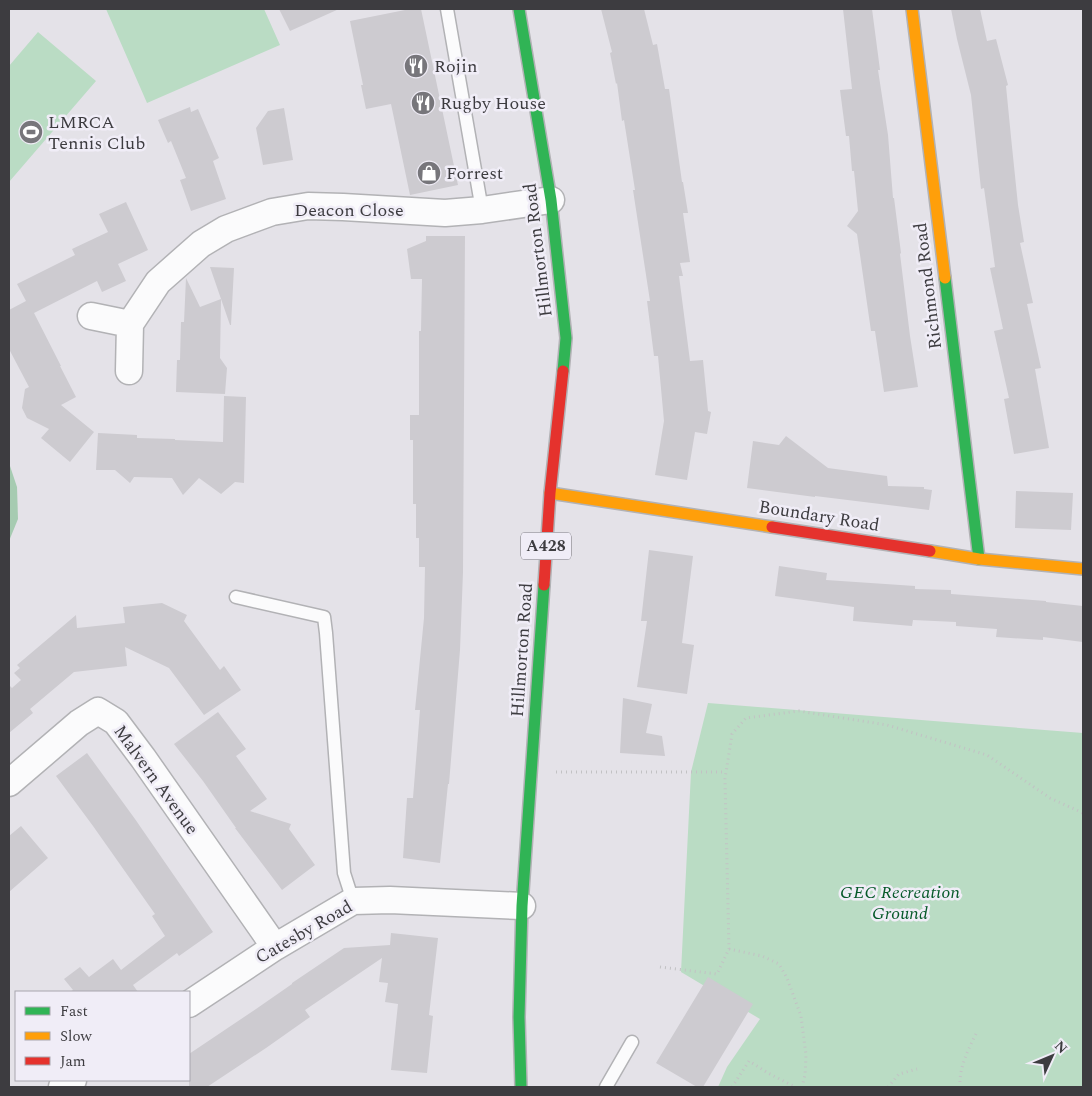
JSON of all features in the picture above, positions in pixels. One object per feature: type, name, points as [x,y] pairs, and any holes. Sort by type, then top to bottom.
[{"type":"main road","name":"Hillmorton Road","points":[[519,9],[551,200],[566,338],[550,493],[522,906],[518,1017],[521,1087]]},
{"type":"main road","name":"Richmond Road","points":[[912,9],[979,559]]},
{"type":"main road","name":"Boundary Road","points":[[550,493],[979,559],[1083,569]]},
{"type":"street","name":"Deacon Close","points":[[130,324],[158,282],[201,244],[226,229],[272,212],[308,206],[445,213],[482,210],[551,200]]},
{"type":"street","points":[[91,316],[130,324],[129,371]]},
{"type":"street","name":"Malvern Avenue","points":[[9,782],[79,723],[98,711],[116,722],[275,947]]},
{"type":"street","name":"Catesby Road","points":[[190,1003],[275,947],[353,900],[522,906]]},
{"type":"lane","points":[[447,9],[482,210]]},
{"type":"lane","points":[[236,597],[324,616],[344,873],[353,900]]},
{"type":"lane","points":[[606,1087],[632,1042]]},
{"type":"path","points":[[660,966],[717,974],[729,949],[725,779],[732,734],[746,718],[799,711],[887,725],[987,756],[1050,798],[1083,813]]},
{"type":"path","points":[[531,772],[726,772]]},
{"type":"path","points":[[729,949],[762,956],[779,964],[788,978],[801,1016],[806,1055],[802,1087]]},
{"type":"path","points":[[960,1087],[965,1056],[976,1032]]},
{"type":"path","points":[[732,1087],[749,1061],[795,1087]]},
{"type":"path","points":[[888,1087],[899,1074],[917,1069]]},
{"type":"green space","points":[[106,9],[264,9],[280,45],[147,103]]},
{"type":"green space","name":"LMRCA Tennis Club","points":[[38,32],[96,81],[9,182],[9,66]]},
{"type":"green space","points":[[9,463],[17,487],[18,519],[9,541]]},
{"type":"green space","name":"GEC Recreation Ground","points":[[708,703],[1083,733],[1083,1087],[718,1087],[727,1067],[760,1019],[681,972],[691,772]]},
{"type":"building","points":[[279,9],[339,9],[290,31]]},
{"type":"building","points":[[410,9],[421,9],[458,185],[410,195],[391,104],[366,109],[350,21]]},
{"type":"building","points":[[601,9],[644,9],[653,45],[657,44],[665,89],[669,89],[688,213],[683,213],[690,262],[680,263],[683,276],[679,276],[690,361],[703,360],[708,411],[711,412],[707,434],[695,432],[687,480],[655,475],[664,421],[658,356],[654,356],[647,301],[650,301],[624,120],[622,121],[617,83],[610,53],[612,52]]},
{"type":"building","points":[[843,9],[872,9],[880,70],[878,70],[888,135],[893,198],[918,387],[884,392],[875,331],[871,331],[857,234],[847,226],[858,211],[849,136],[846,136],[840,90],[852,89]]},
{"type":"building","points":[[951,9],[980,9],[987,41],[996,39],[1008,85],[1006,86],[1011,137],[1024,242],[1020,243],[1033,303],[1027,304],[1041,368],[1035,369],[1049,448],[1014,454],[1004,399],[1009,398],[994,331],[1003,329],[990,268],[995,267],[984,188],[981,189],[971,95]]},
{"type":"building","points":[[190,107],[191,112],[198,109],[219,158],[213,161],[226,199],[191,211],[180,180],[186,178],[171,141],[168,143],[158,120]]},
{"type":"building","points":[[284,108],[293,160],[263,165],[256,128],[268,111]]},
{"type":"building","points":[[126,202],[148,250],[118,264],[126,281],[102,292],[97,281],[34,313],[76,397],[61,405],[94,432],[70,462],[41,438],[49,429],[27,418],[22,408],[25,389],[29,387],[9,349],[9,310],[26,301],[17,284],[75,255],[72,249],[108,232],[99,214]]},
{"type":"building","points":[[426,236],[465,236],[463,572],[460,650],[449,784],[440,863],[403,858],[407,798],[413,798],[420,710],[415,710],[424,618],[425,567],[419,567],[419,538],[416,538],[416,504],[413,504],[413,440],[410,440],[410,415],[419,415],[419,331],[421,331],[422,279],[411,279],[407,249],[426,241]]},
{"type":"building","points":[[210,267],[234,268],[231,325],[230,325]]},
{"type":"building","points":[[186,278],[200,307],[221,299],[220,358],[227,368],[225,394],[176,392],[177,360],[180,360],[181,322],[184,322]]},
{"type":"building","points":[[224,396],[246,397],[244,483],[235,482],[221,494],[199,478],[183,495],[172,478],[134,477],[130,483],[115,470],[96,470],[98,433],[137,435],[137,438],[223,442]]},
{"type":"building","points":[[786,436],[828,468],[887,476],[888,486],[924,487],[924,489],[932,490],[929,510],[747,488],[753,441],[779,445]]},
{"type":"building","points":[[1016,491],[1073,493],[1071,530],[1015,528]]},
{"type":"building","points":[[649,550],[693,556],[682,643],[694,645],[687,694],[637,687],[647,621],[641,621]]},
{"type":"building","points":[[779,566],[827,573],[826,580],[915,586],[915,589],[951,590],[951,594],[1046,601],[1083,606],[1083,642],[1043,637],[1043,640],[996,637],[997,629],[956,626],[956,622],[913,620],[912,626],[853,621],[854,607],[775,596]]},
{"type":"building","points":[[162,603],[187,615],[184,621],[220,670],[224,666],[241,690],[204,715],[169,668],[125,647],[127,666],[74,672],[30,709],[33,713],[9,733],[9,685],[12,688],[21,680],[14,673],[20,668],[17,665],[76,615],[77,628],[125,623],[123,607]]},
{"type":"building","points":[[623,698],[652,704],[646,733],[662,736],[665,756],[620,753]]},
{"type":"building","points":[[218,712],[246,749],[236,756],[267,799],[250,811],[291,824],[289,829],[315,865],[282,890],[174,744]]},
{"type":"building","points":[[87,753],[213,932],[179,956],[177,953],[133,985],[137,991],[72,991],[73,990],[64,979],[80,967],[89,977],[113,959],[121,970],[165,936],[152,916],[155,914],[56,776]]},
{"type":"building","points":[[21,826],[48,858],[9,892],[9,836]]},
{"type":"building","points":[[391,933],[438,938],[429,1015],[433,1016],[427,1073],[391,1070],[398,1004],[385,1002],[388,983],[379,982],[382,958],[305,1010],[310,1017],[266,1048],[207,1087],[189,1087],[190,1053],[344,948],[390,945]]},
{"type":"building","points":[[708,977],[753,1004],[703,1087],[697,1087],[656,1063]]},
{"type":"traffic: fast","points":[[519,9],[551,200],[566,338],[563,371]]},
{"type":"traffic: fast","points":[[945,278],[979,559]]},
{"type":"traffic: fast","points":[[521,1087],[519,1017],[522,906],[544,585]]},
{"type":"traffic: slow","points":[[912,9],[945,278]]},
{"type":"traffic: slow","points":[[550,493],[772,527]]},
{"type":"traffic: slow","points":[[930,551],[979,559],[1083,569]]},
{"type":"traffic: jam","points":[[544,585],[550,493],[563,371]]},
{"type":"traffic: jam","points":[[772,527],[930,551]]},
{"type":"place","name":"Rojin","points":[[416,66]]},
{"type":"place","name":"Rugby House","points":[[423,103]]},
{"type":"place","name":"LMRCA Tennis Club","points":[[31,132]]},
{"type":"place","name":"Forrest","points":[[429,173]]}]
